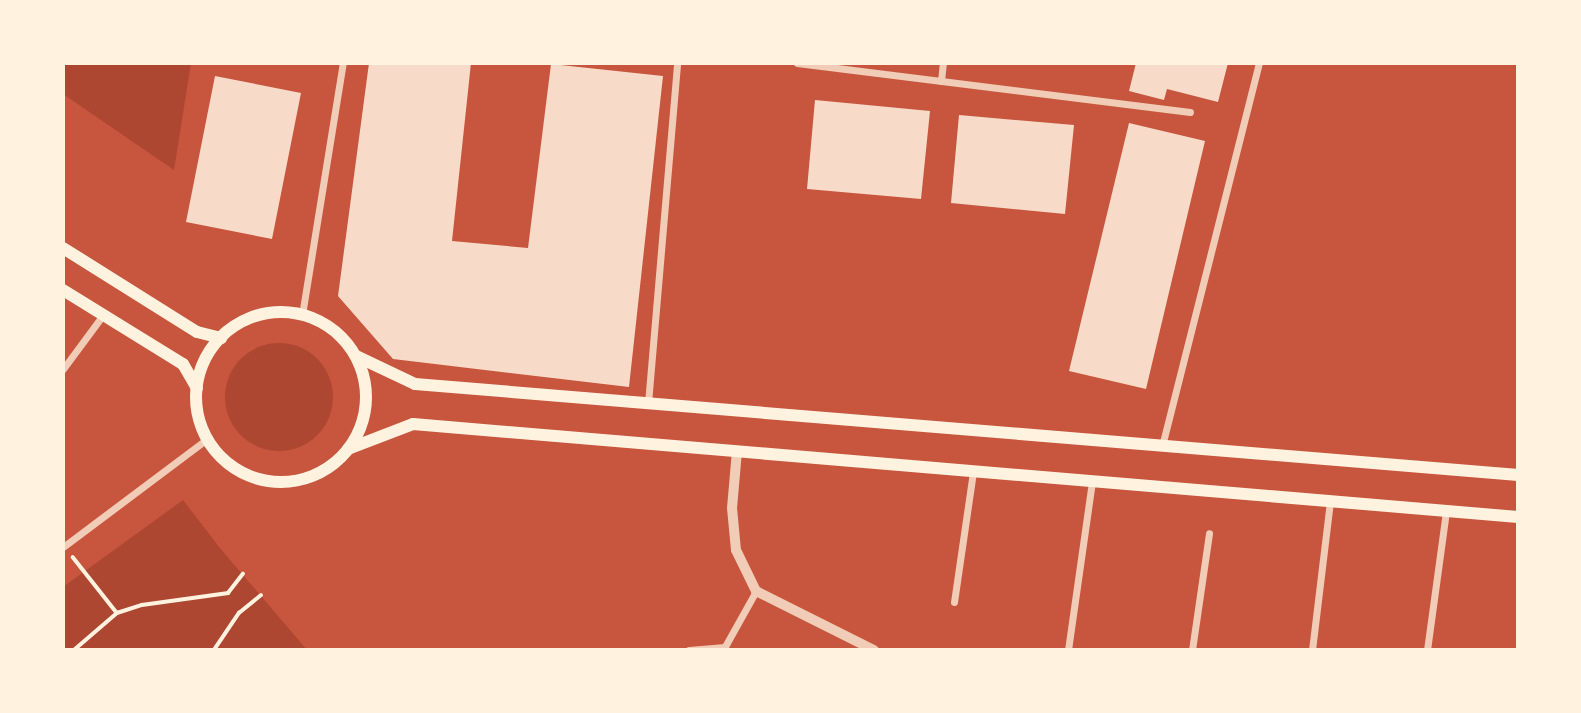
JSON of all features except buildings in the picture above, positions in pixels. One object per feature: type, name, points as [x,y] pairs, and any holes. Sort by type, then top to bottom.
[{"type":"main road","points":[[63,248],[197,332],[221,338]]},
{"type":"main road","points":[[63,290],[183,364],[197,388]]},
{"type":"main road","points":[[273,312],[302,315],[342,338],[356,356],[365,380],[366,404],[361,428],[348,449],[328,468],[303,480],[275,482],[248,476],[225,461],[207,439],[198,414],[197,388],[204,361],[221,338],[244,320],[273,312]]},
{"type":"main road","points":[[356,356],[415,384],[1518,475]]},
{"type":"main road","points":[[348,449],[413,424],[1518,517]]},
{"type":"street","points":[[302,315],[343,63]]},
{"type":"street","points":[[648,403],[677,63]]},
{"type":"street","points":[[797,63],[1190,112]]},
{"type":"street","points":[[941,81],[943,63]]},
{"type":"street","points":[[1162,446],[1259,63]]},
{"type":"street","points":[[63,369],[103,315]]},
{"type":"street","points":[[64,546],[207,439]]},
{"type":"street","points":[[737,451],[732,508],[736,550],[756,591],[866,648]]},
{"type":"street","points":[[954,602],[973,471]]},
{"type":"street","points":[[1068,650],[1092,481]]},
{"type":"street","points":[[1312,650],[1330,502]]},
{"type":"street","points":[[1427,650],[1446,511]]},
{"type":"street","points":[[1192,650],[1209,533]]},
{"type":"street","points":[[689,650],[724,648],[756,591]]},
{"type":"path","points":[[64,546],[117,612]]},
{"type":"path","points":[[74,650],[117,612],[142,605],[228,593],[243,574]]},
{"type":"path","points":[[214,650],[239,613],[261,596]]},
{"type":"shaded area","points":[[63,63],[191,63],[174,170],[63,94]]},
{"type":"shaded area","points":[[279,343],[300,347],[317,359],[329,376],[333,397],[329,418],[317,435],[300,447],[279,451],[258,447],[241,435],[229,418],[225,397],[229,376],[241,359],[258,347]]},
{"type":"shaded area","points":[[183,500],[307,650],[63,650],[63,587]]}]
